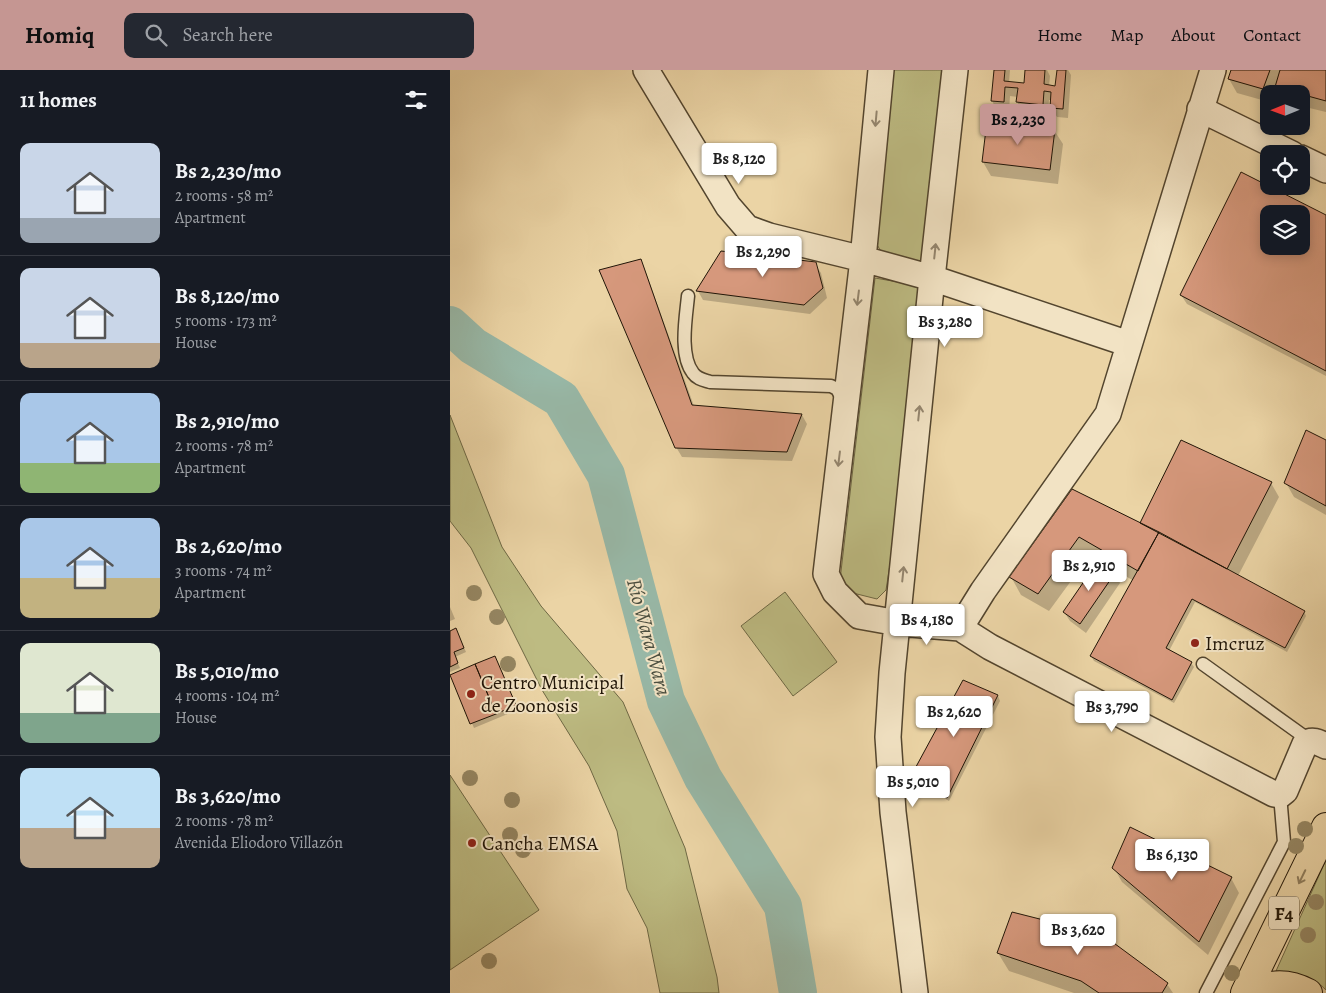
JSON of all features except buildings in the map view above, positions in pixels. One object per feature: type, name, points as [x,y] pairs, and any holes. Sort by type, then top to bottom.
[{"type":"highway","name":"F4","points":[[1245,993],[1326,827]]},
{"type":"highway","points":[[1252,993],[1260,988],[1276,985],[1293,987],[1308,993]]},
{"type":"street","points":[[646,70],[728,206],[747,228],[769,236],[932,278],[1129,344]]},
{"type":"street","points":[[881,70],[863,259],[826,574],[835,592],[859,616],[898,623],[960,628],[1006,656],[1274,794],[1280,795],[1285,791],[1305,744],[1318,743]]},
{"type":"street","points":[[915,993],[893,812],[888,737],[892,673],[955,70]]},
{"type":"street","points":[[960,628],[1108,414],[1213,70]]},
{"type":"street","points":[[1200,109],[1274,145]]},
{"type":"street","points":[[1310,162],[1326,170]]},
{"type":"lane","points":[[688,296],[684,334],[687,359],[693,373],[700,379],[710,382],[831,386],[837,389],[845,405]]},
{"type":"lane","points":[[1203,664],[1318,743]]},
{"type":"lane","points":[[1206,993],[1284,842],[1280,795]]},
{"type":"shaded area","points":[[889,70],[943,70],[923,263],[882,253],[873,238]]},
{"type":"shaded area","points":[[875,278],[921,286],[893,545],[886,590],[877,599],[849,592],[840,580]]},
{"type":"shaded area","points":[[450,415],[502,547],[541,606],[623,702],[685,848],[717,977],[719,993],[660,993],[647,928],[627,889],[617,831],[589,766],[542,690],[471,548],[450,521]]},
{"type":"shaded area","points":[[785,592],[837,662],[793,696],[741,626]]},
{"type":"shaded area","name":"Cancha EMSA","points":[[450,775],[539,910],[450,970]]},
{"type":"shaded area","points":[[1326,860],[1326,990],[1309,978],[1276,971]]},
{"type":"waterway","name":"Río Wara Wara","points":[[450,325],[473,346],[561,399],[606,475],[666,701],[703,778],[783,906],[798,993]]},
{"type":"place","name":"Imcruz","points":[[1195,643]]},
{"type":"place","name":"Centro Municipal de Zoonosis","points":[[471,694]]},
{"type":"place","name":"Cancha EMSA","points":[[472,843]]}]
